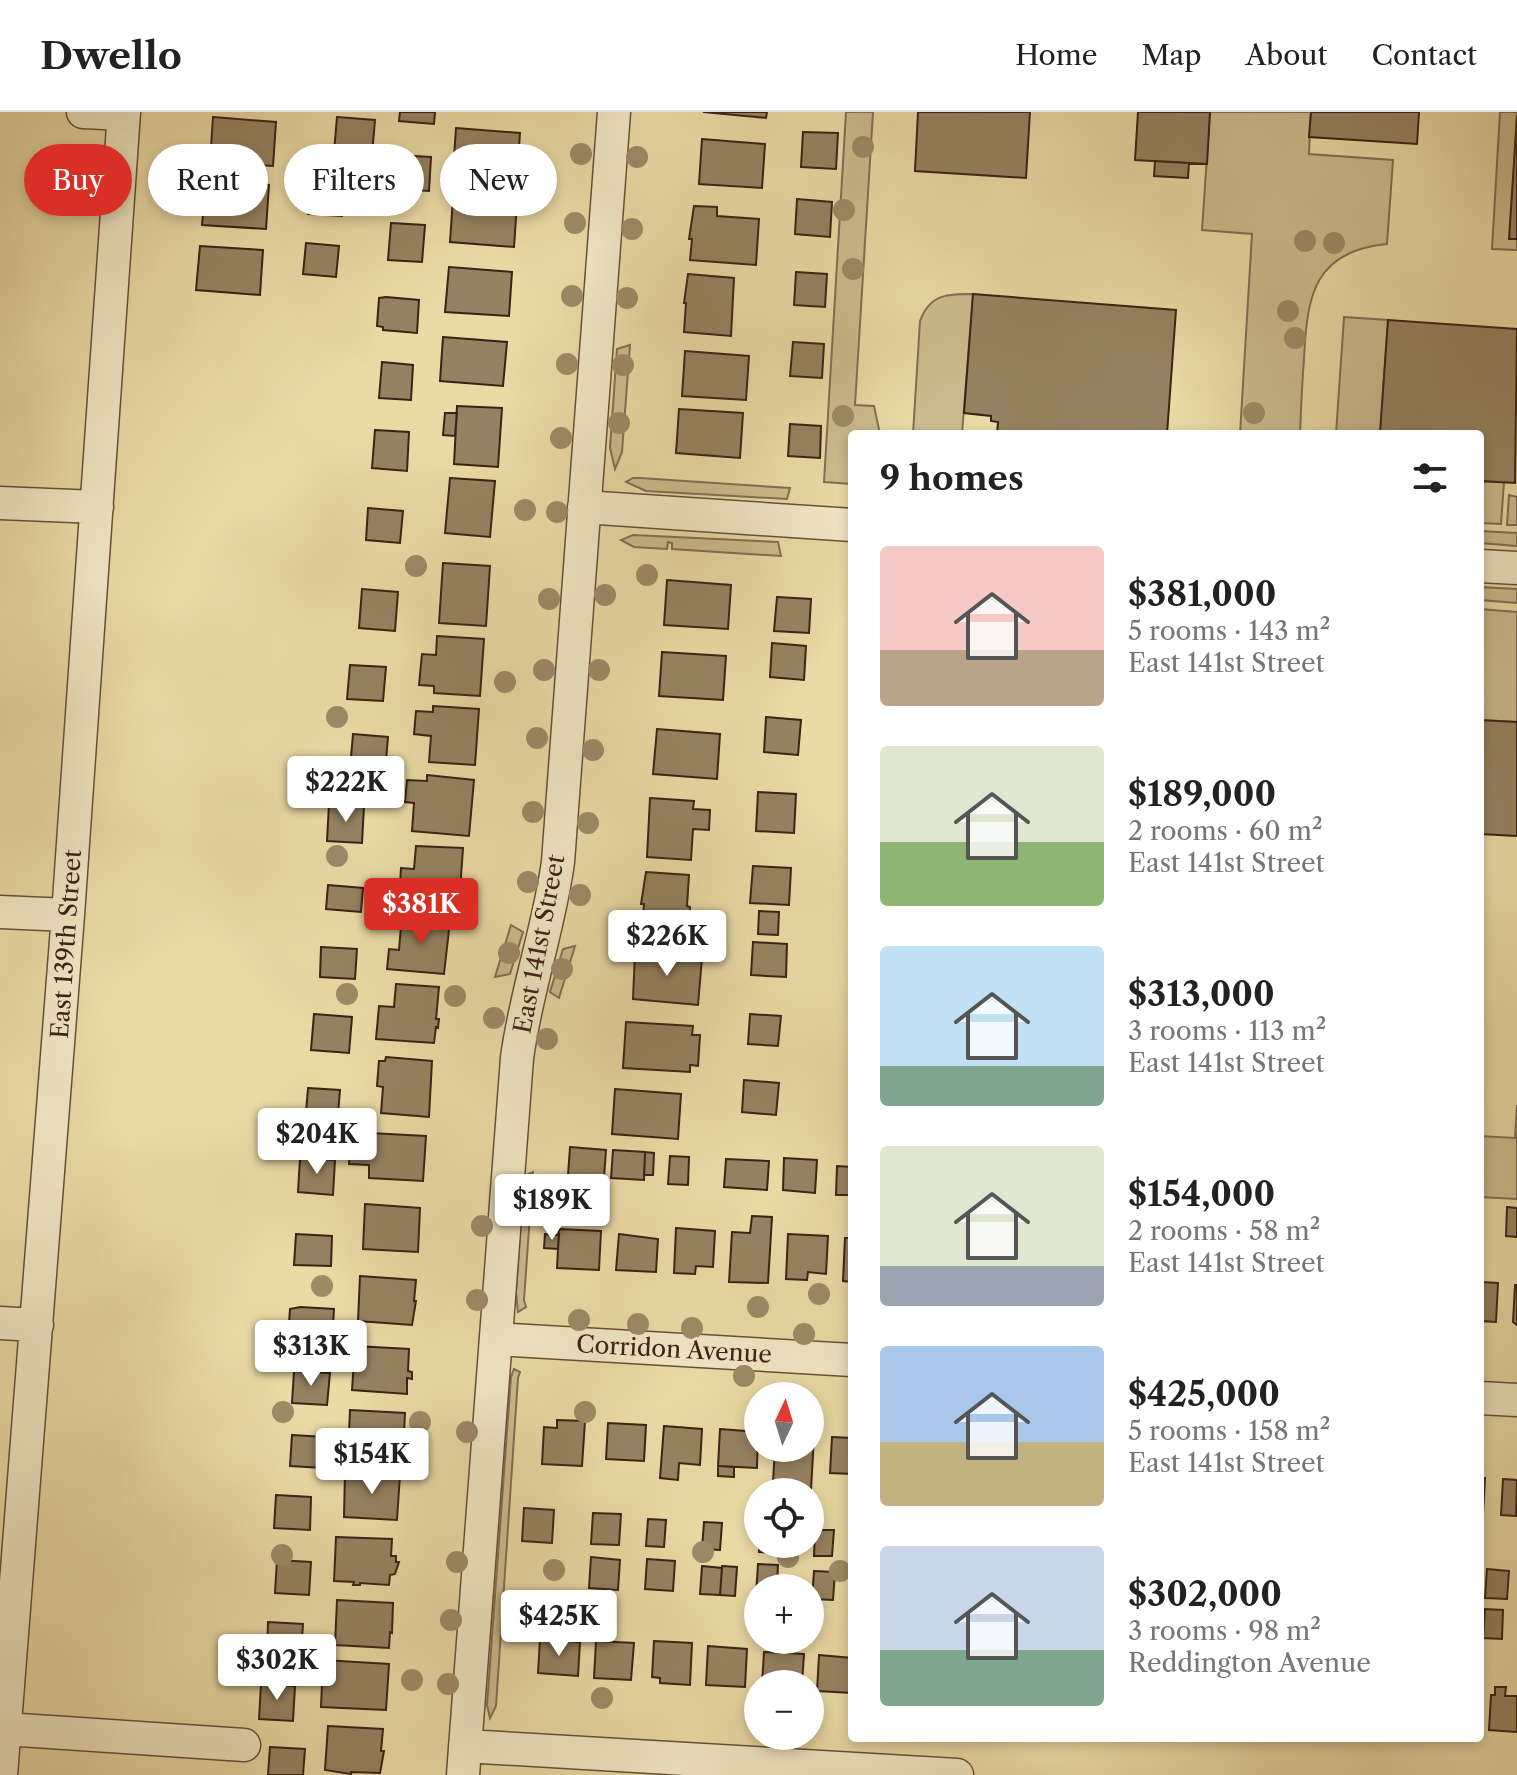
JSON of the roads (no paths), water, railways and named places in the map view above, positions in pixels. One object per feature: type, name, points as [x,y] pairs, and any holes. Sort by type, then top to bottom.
[{"type":"street","points":[[83,112],[124,113]]},
{"type":"street","name":"East 141st Street","points":[[464,1760],[517,1058],[530,984],[552,905],[558,862],[614,112]]},
{"type":"street","name":"East 139th Street","points":[[1,1775],[68,915],[124,113]]},
{"type":"street","points":[[0,503],[97,507]]},
{"type":"street","points":[[584,507],[848,525]]},
{"type":"street","points":[[1484,566],[1517,568]]},
{"type":"street","points":[[0,912],[68,915]]},
{"type":"street","points":[[0,1323],[37,1325]]},
{"type":"street","name":"Corridon Avenue","points":[[496,1339],[848,1360]]},
{"type":"street","points":[[1484,1398],[1517,1400]]},
{"type":"street","points":[[5,1729],[244,1745]]},
{"type":"street","points":[[464,1760],[957,1775]]}]
